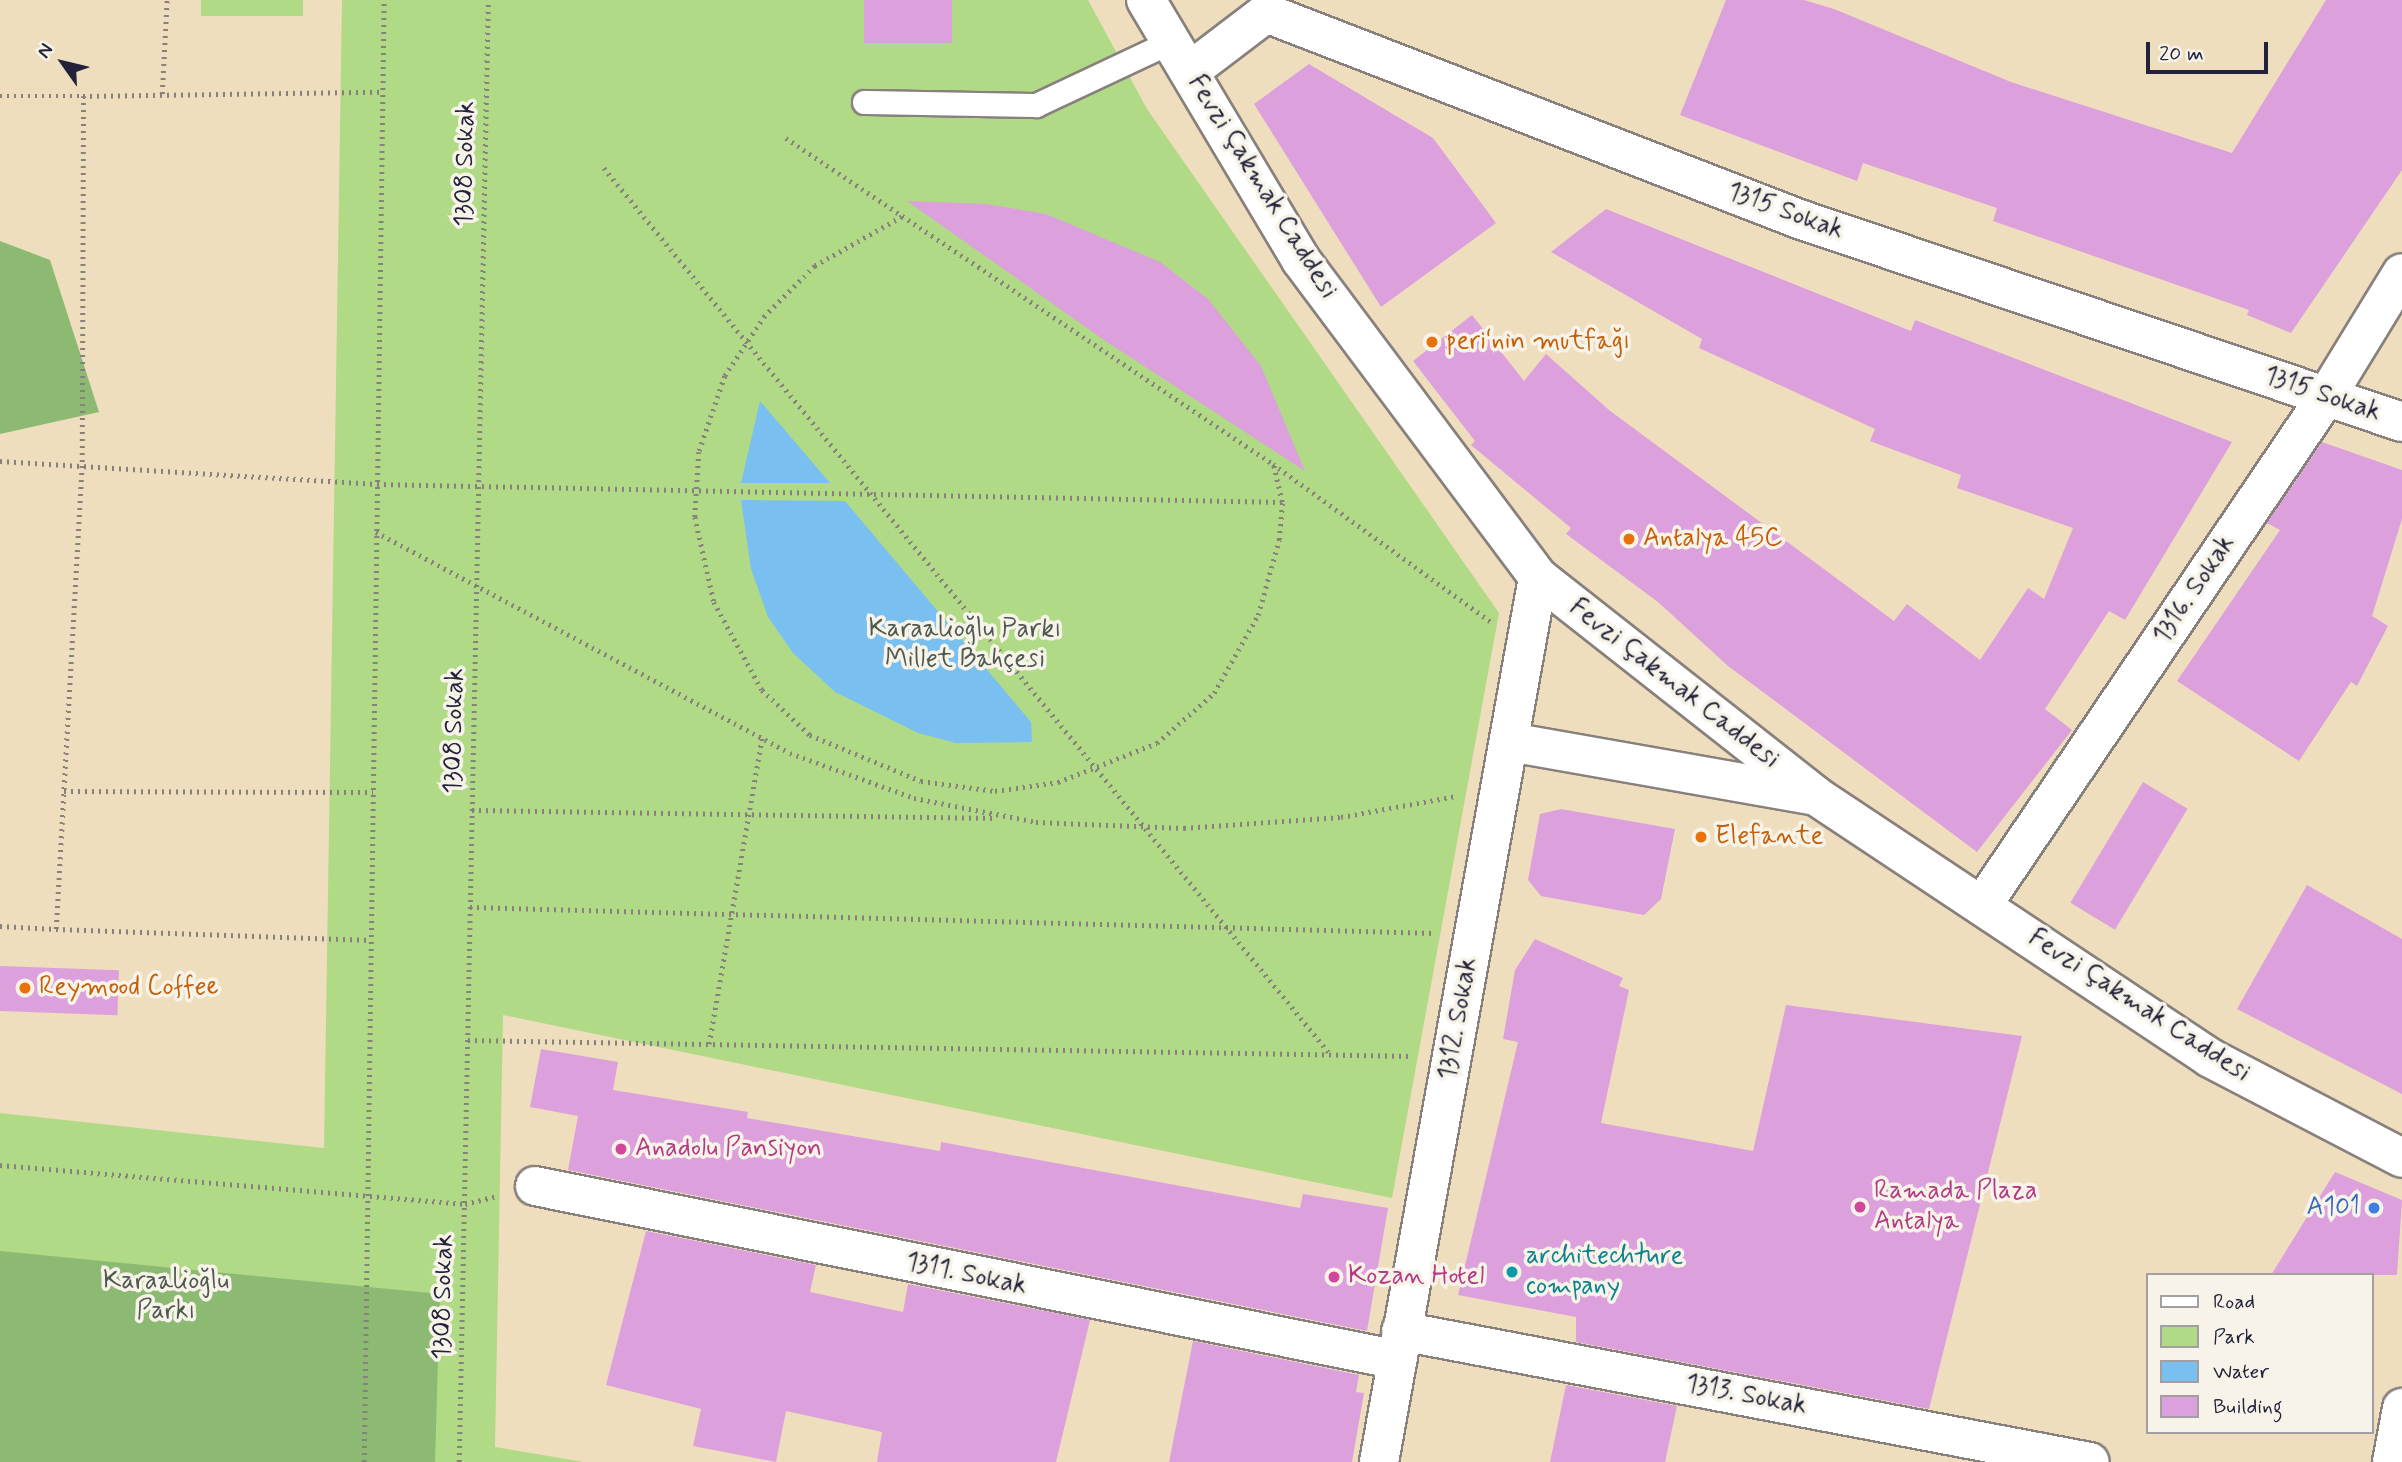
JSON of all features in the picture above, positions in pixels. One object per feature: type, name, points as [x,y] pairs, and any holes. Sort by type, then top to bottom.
[{"type":"street","name":"Fevzi Çakmak Caddesi","points":[[1146,0],[1301,260],[1538,577],[1816,796],[1983,904],[2210,1058],[2402,1158]]},
{"type":"street","name":"1315 Sokak","points":[[1181,56],[1266,13],[1800,219],[2402,422]]},
{"type":"street","name":"1316. Sokak","points":[[1983,904],[2326,397],[2402,273]]},
{"type":"street","name":"1312. Sokak","points":[[1379,1462],[1538,577]]},
{"type":"street","points":[[1510,743],[1816,796]]},
{"type":"street","name":"1311. Sokak","points":[[536,1186],[1400,1346]]},
{"type":"street","name":"1313. Sokak","points":[[1400,1346],[2090,1462]]},
{"type":"street","points":[[2392,1462],[2402,1408]]},
{"type":"lane","points":[[864,103],[1036,105],[1181,56]]},
{"type":"path","points":[[162,94],[167,0]]},
{"type":"path","points":[[364,1462],[384,0]]},
{"type":"path","name":"1308 Sokak","points":[[459,1462],[488,0]]},
{"type":"path","points":[[0,96],[382,92]]},
{"type":"path","points":[[56,929],[82,462],[83,96]]},
{"type":"path","points":[[786,138],[1273,464],[1527,645]]},
{"type":"path","points":[[604,168],[1331,1055]]},
{"type":"path","points":[[902,218],[815,266],[746,342],[708,414],[695,490],[699,549],[714,602],[762,690],[810,735],[883,769],[957,788],[1032,788],[1097,769],[1157,743],[1214,693],[1243,648],[1266,591],[1282,502],[1273,464]]},
{"type":"path","points":[[0,461],[82,462],[377,484],[1282,502]]},
{"type":"path","points":[[376,532],[762,738],[855,779],[1014,818]]},
{"type":"path","points":[[709,1044],[762,738]]},
{"type":"path","points":[[472,810],[1014,818],[1145,827],[1341,817],[1502,786]]},
{"type":"path","points":[[64,791],[373,792]]},
{"type":"path","points":[[470,907],[1475,934]]},
{"type":"path","points":[[0,926],[371,940]]},
{"type":"path","points":[[468,1040],[1452,1057]]},
{"type":"path","points":[[0,1165],[465,1204],[536,1186]]},
{"type":"green space","points":[[201,0],[303,0],[303,16],[201,16]]},
{"type":"green space","name":"Karaalioğlu Parkı Millet Bahçesi","points":[[342,0],[1088,0],[1147,109],[1499,613],[1392,1198],[503,1015],[495,1447],[584,1462],[0,1462],[0,1113],[324,1148]]},
{"type":"green space","points":[[0,241],[50,260],[99,412],[0,434]]},
{"type":"green space","name":"Karaalioğlu Parkı","points":[[0,1251],[440,1294],[435,1462],[0,1462]]},
{"type":"water","points":[[760,401],[830,483],[741,483]]},
{"type":"water","points":[[741,500],[845,501],[1031,722],[1032,742],[956,743],[918,733],[835,692],[793,653],[768,617],[751,569]]},
{"type":"building","points":[[864,0],[952,0],[952,43],[864,43]]},
{"type":"building","points":[[1726,0],[1804,0],[1834,9],[2011,82],[2232,153],[2326,0],[2402,0],[2402,170],[2291,333],[2247,315],[2249,310],[1993,221],[1997,208],[1863,163],[1857,181],[1680,115]]},
{"type":"building","points":[[1309,64],[1433,138],[1496,223],[1381,307],[1254,104]]},
{"type":"building","points":[[907,201],[986,204],[1046,214],[1160,262],[1208,299],[1261,366],[1305,471],[1104,340]]},
{"type":"building","points":[[1606,209],[1911,331],[1915,320],[2232,442],[2125,620],[2109,611],[2045,709],[2072,730],[1977,852],[1728,666],[1658,602],[1566,534],[1571,528],[1471,445],[1475,441],[1413,361],[1472,315],[1524,381],[1546,354],[1609,410],[1894,621],[1907,604],[1980,660],[2028,588],[2044,599],[2073,528],[1957,488],[1961,475],[1870,441],[1875,429],[1699,348],[1702,339],[1551,252]]},
{"type":"building","points":[[2322,442],[2402,470],[2402,519],[2372,616],[2388,626],[2357,686],[2351,682],[2299,761],[2177,681],[2280,530],[2267,523]]},
{"type":"building","points":[[2143,782],[2188,809],[2115,930],[2070,903]]},
{"type":"building","points":[[1561,809],[1675,829],[1661,899],[1644,915],[1541,896],[1528,880],[1540,814]]},
{"type":"building","points":[[2307,885],[2402,939],[2402,1094],[2237,1009]]},
{"type":"building","points":[[1535,939],[1623,978],[1619,986],[1629,990],[1601,1123],[1753,1151],[1786,1005],[2022,1036],[1929,1409],[1576,1342],[1576,1317],[1458,1295],[1518,1042],[1503,1039],[1515,970]]},
{"type":"building","points":[[0,966],[119,970],[117,1015],[0,1011]]},
{"type":"building","points":[[541,1049],[618,1062],[613,1090],[748,1112],[747,1118],[940,1151],[941,1142],[1300,1208],[1303,1194],[1388,1208],[1367,1331],[568,1170],[578,1116],[530,1107]]},
{"type":"building","points":[[2335,1172],[2402,1200],[2397,1275],[2272,1273]]},
{"type":"building","points":[[646,1231],[816,1265],[810,1292],[903,1312],[908,1284],[1090,1320],[1056,1462],[877,1462],[882,1432],[786,1411],[776,1462],[693,1446],[701,1409],[606,1385]]},
{"type":"building","points":[[1193,1341],[1359,1375],[1356,1392],[1364,1393],[1352,1462],[1169,1462]]},
{"type":"building","points":[[1566,1385],[1677,1406],[1665,1462],[1550,1462]]},
{"type":"place","name":"peri‘nin mutfağı","points":[[1432,342]]},
{"type":"place","name":"Antalya 45C","points":[[1629,539]]},
{"type":"place","name":"Elefante","points":[[1701,837]]},
{"type":"place","name":"Reymood Coffee","points":[[25,988]]},
{"type":"place","name":"Anadolu Pansiyon","points":[[621,1149]]},
{"type":"place","name":"Ramada Plaza Antalya","points":[[1860,1207]]},
{"type":"place","name":"A101","points":[[2374,1208]]},
{"type":"place","name":"architechture company","points":[[1512,1272]]},
{"type":"place","name":"Kozan Hotel","points":[[1334,1277]]}]
